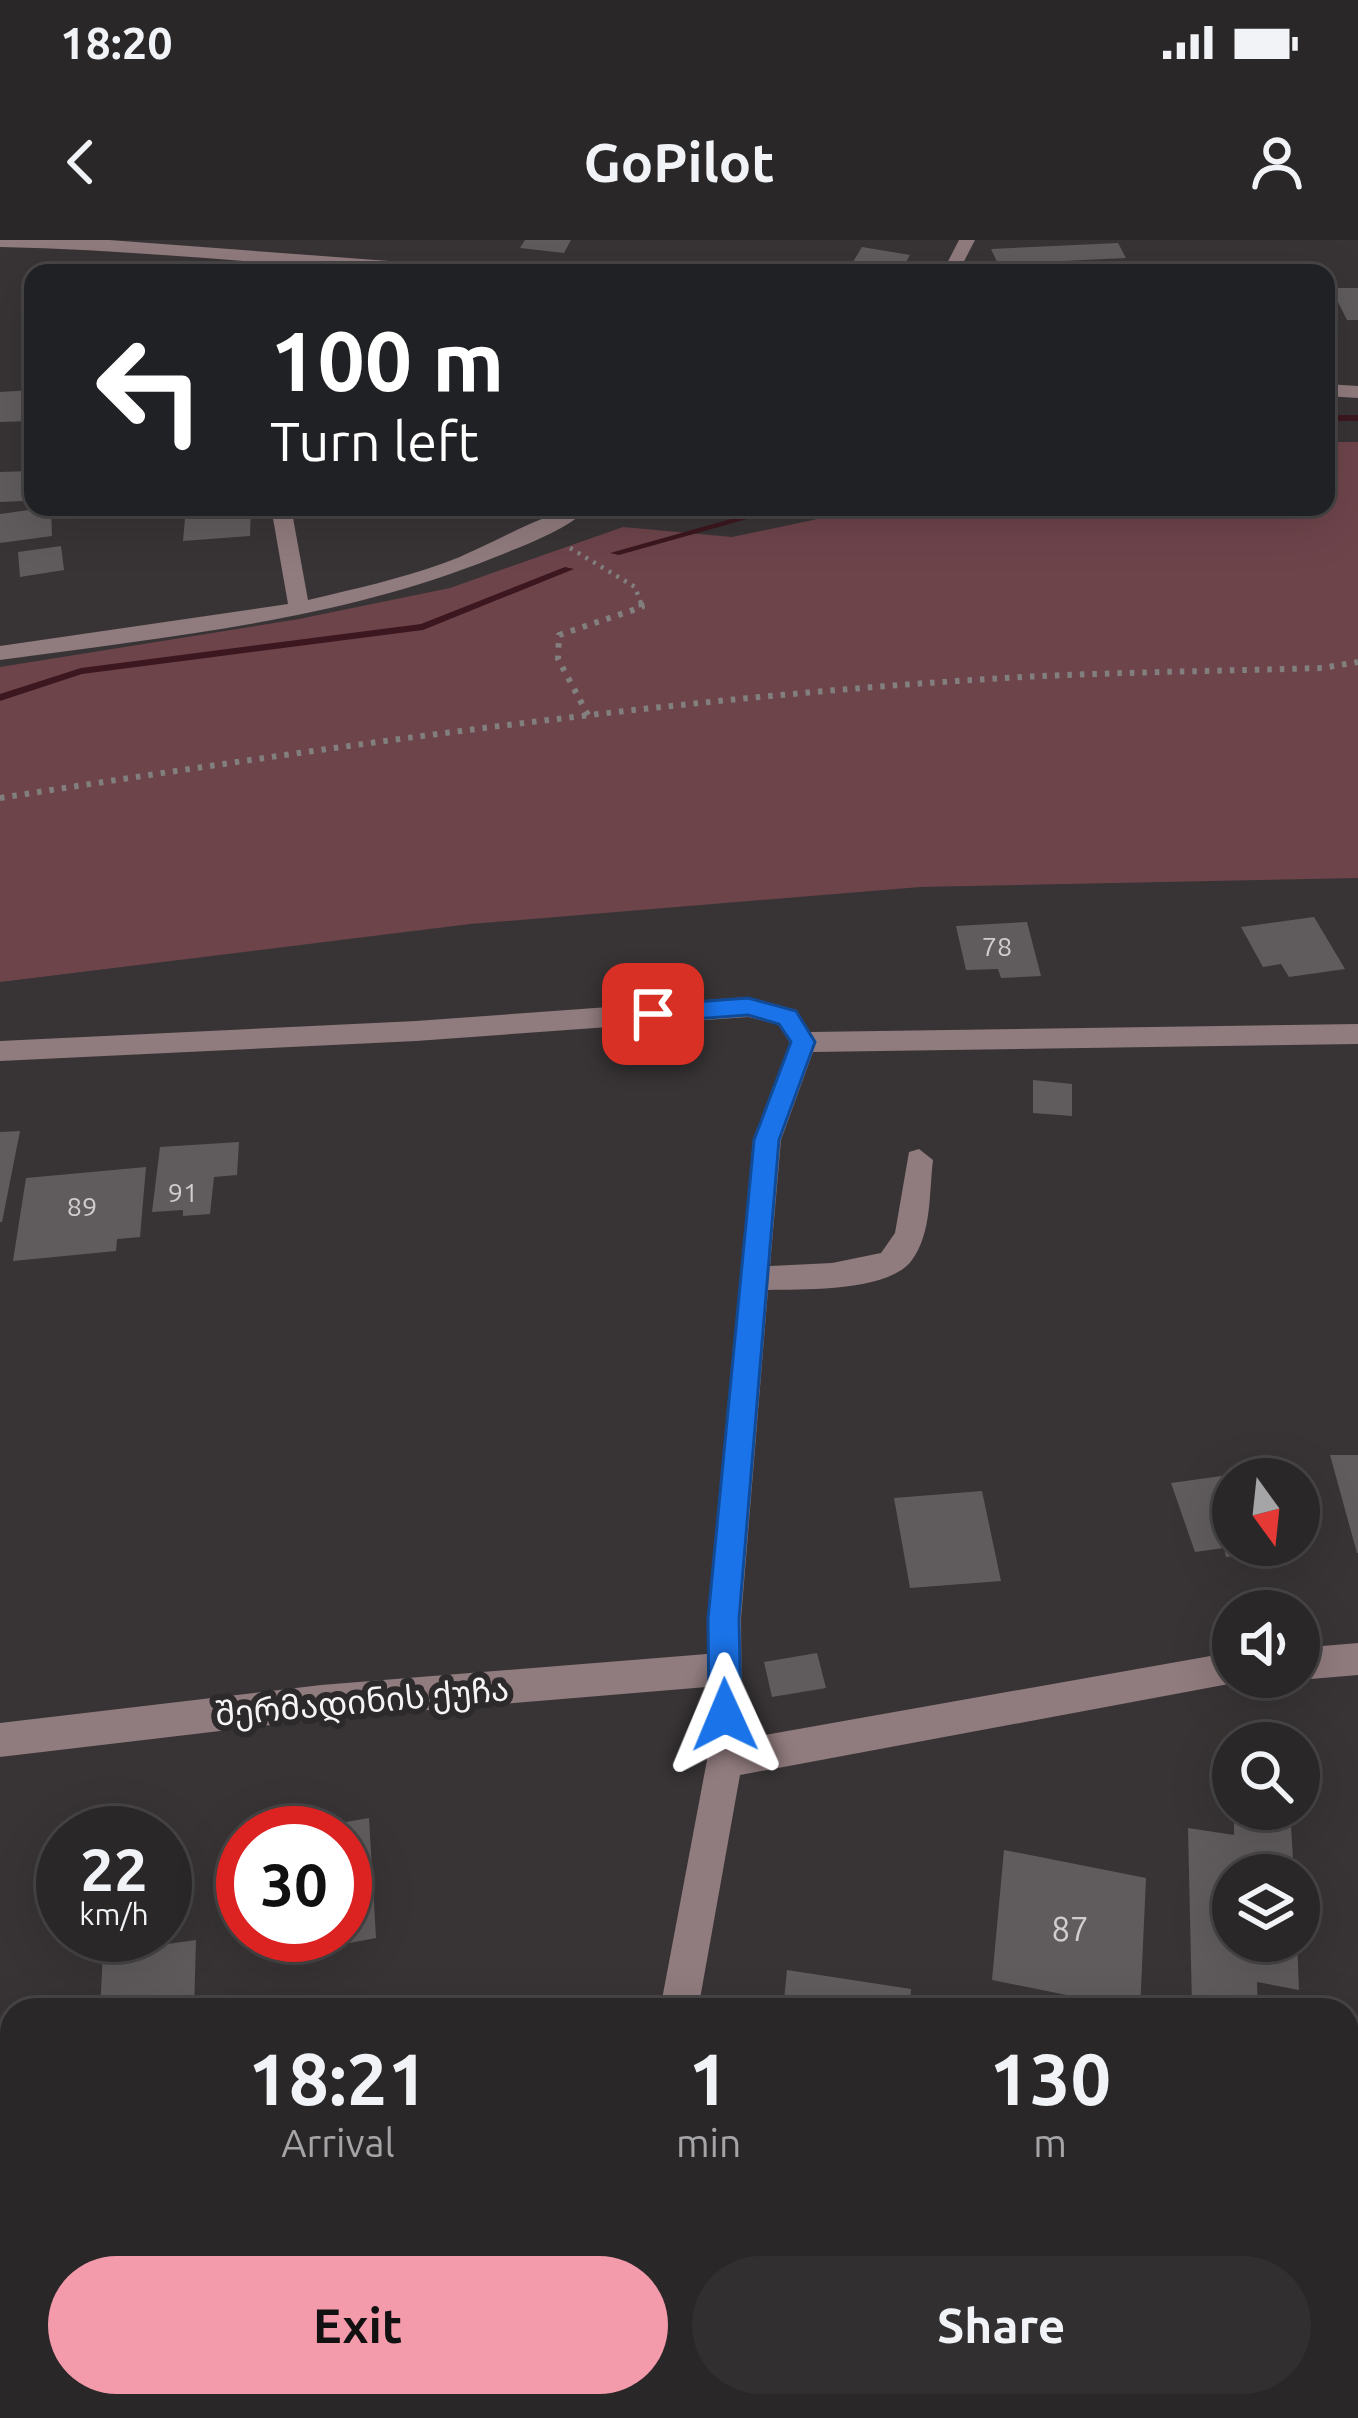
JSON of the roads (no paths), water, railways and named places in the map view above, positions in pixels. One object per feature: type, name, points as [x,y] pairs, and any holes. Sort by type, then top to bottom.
[{"type":"street","points":[[0,242],[96,244],[362,264]]},
{"type":"street","points":[[283,516],[298,606]]},
{"type":"street","points":[[0,653],[298,606],[471,560],[543,531],[566,516]]},
{"type":"street","points":[[0,1051],[416,1031],[748,1007],[787,1017],[803,1042]]},
{"type":"street","points":[[803,1042],[1358,1034]]},
{"type":"street","points":[[682,1998],[725,1760],[724,1619],[767,1140],[803,1042]]},
{"type":"street","points":[[754,1278],[868,1270],[890,1263],[901,1254],[906,1237],[919,1160]]},
{"type":"street","points":[[1320,1662],[1358,1658]]},
{"type":"street","name":"შერმადინის ქუჩა","points":[[0,1740],[321,1702],[724,1669]]},
{"type":"street","points":[[725,1760],[1212,1673]]},
{"type":"waterway","points":[[1335,418],[1358,418]]},
{"type":"waterway","points":[[615,553],[752,516]]},
{"type":"waterway","points":[[0,698],[81,671],[423,627],[569,569]]}]
